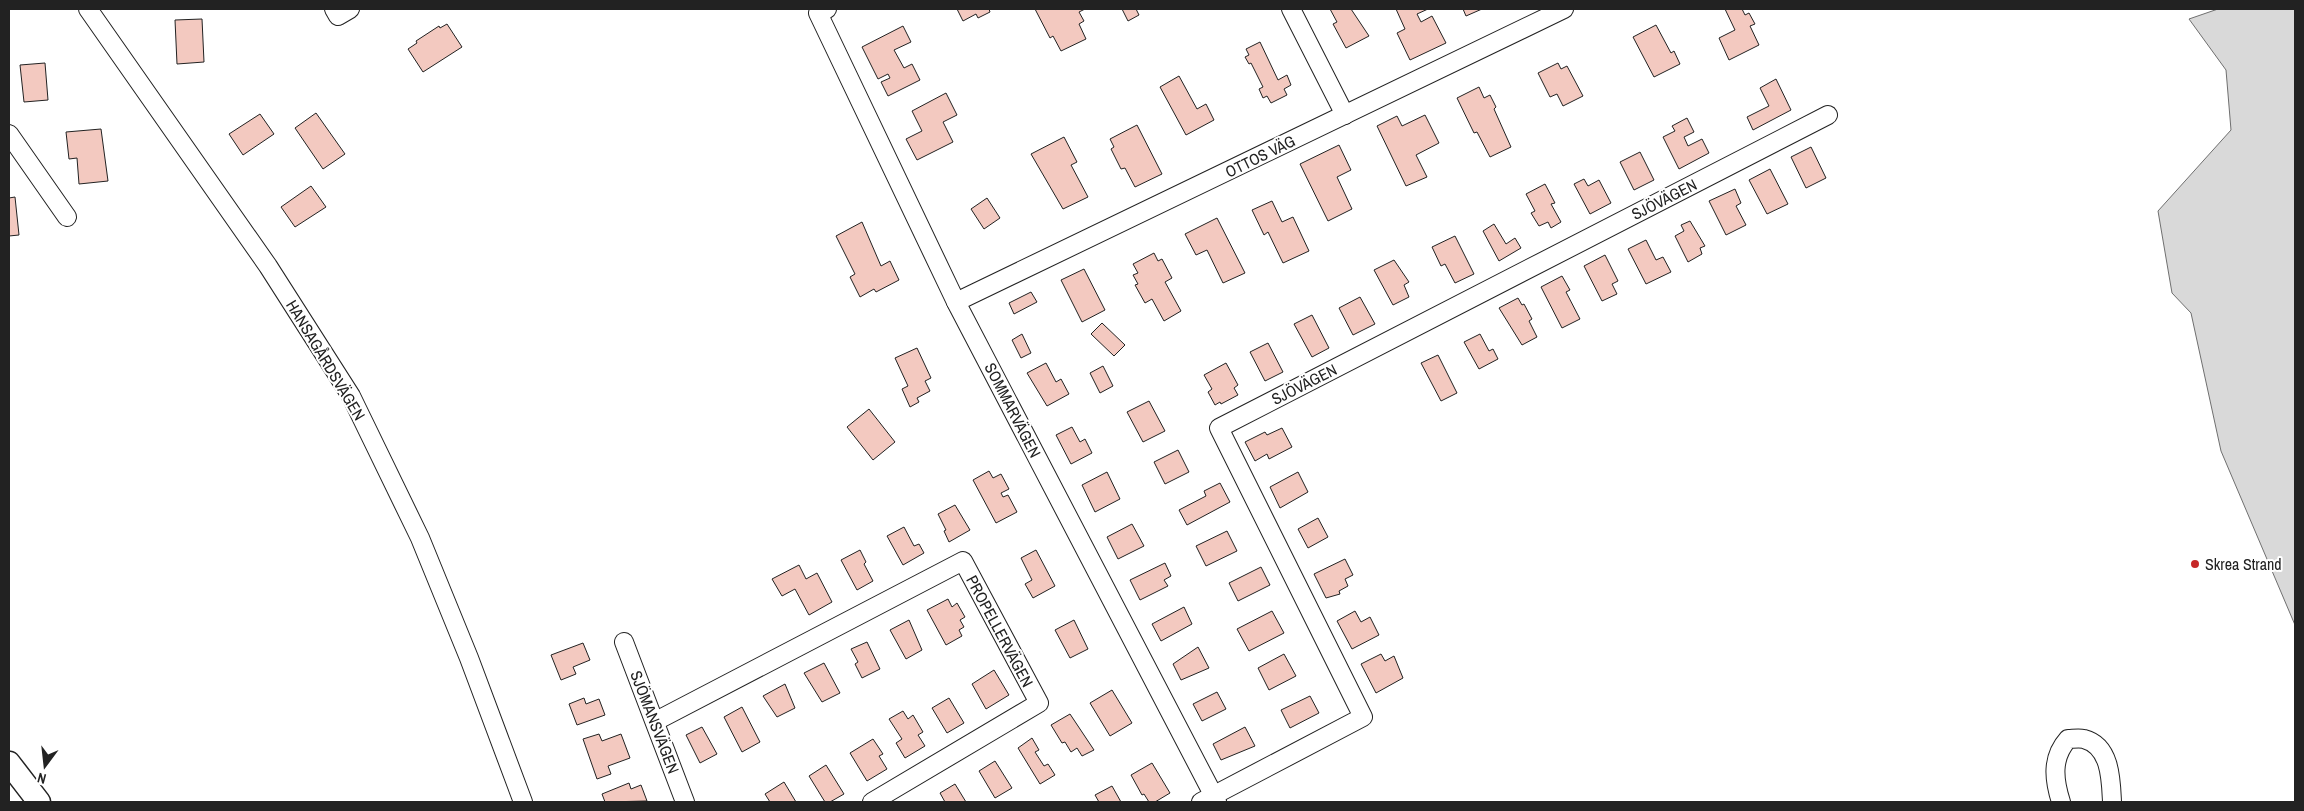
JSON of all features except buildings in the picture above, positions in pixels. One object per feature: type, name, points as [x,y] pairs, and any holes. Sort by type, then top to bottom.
[{"type":"street","name":"HANSAGÅRDSVÄGEN","points":[[88,9],[268,266],[351,396],[420,538],[469,658],[523,802]]},
{"type":"street","points":[[1291,9],[1345,115]]},
{"type":"street","name":"OTTOS VÄG","points":[[956,302],[1564,9]]},
{"type":"street","name":"SOMMARVÄGEN","points":[[822,11],[956,302],[1210,800]]},
{"type":"street","name":"SJÖVÄGEN","points":[[1210,800],[1364,717],[1219,428],[1828,115]]},
{"type":"street","points":[[9,134],[67,217]]},
{"type":"street","name":"PROPELLERVÄGEN","points":[[656,721],[963,561],[1039,703],[872,802]]},
{"type":"street","name":"SJÖMANSVÄGEN","points":[[624,642],[686,802]]},
{"type":"street","points":[[2061,802],[2055,771],[2060,748],[2068,739],[2084,739],[2096,746],[2110,766],[2112,802]]},
{"type":"street","points":[[9,763],[39,802]]},
{"type":"shaded area","points":[[2218,9],[2295,9],[2295,625],[2221,451],[2191,313],[2172,293],[2158,211],[2231,130],[2226,70],[2189,19]]},
{"type":"place","name":"Skrea Strand","points":[[2195,564]]}]
